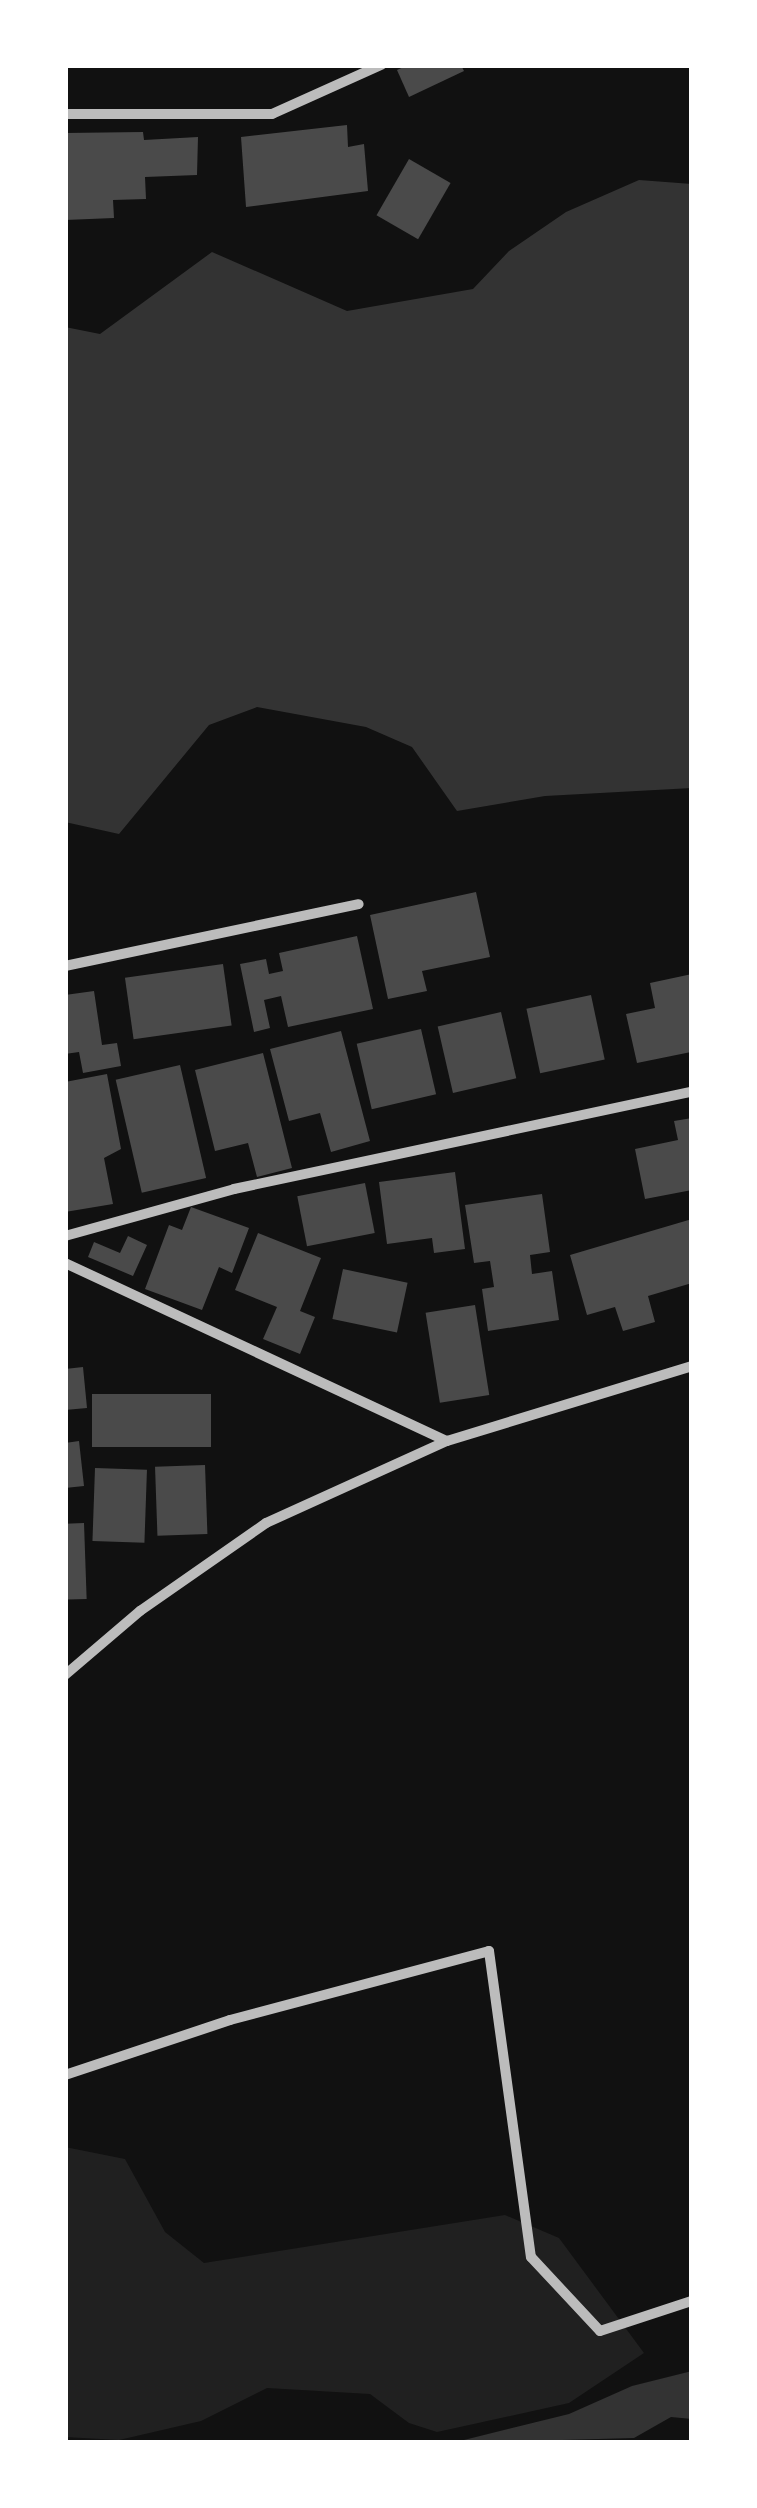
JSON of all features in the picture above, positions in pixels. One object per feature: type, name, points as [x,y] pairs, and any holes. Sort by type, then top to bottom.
[{"type":"street","points":[[65,114],[272,114],[382,65]]},
{"type":"street","points":[[65,966],[358,904]]},
{"type":"street","points":[[65,1236],[234,1189],[692,1092]]},
{"type":"street","points":[[65,1263],[447,1441]]},
{"type":"street","points":[[65,1674],[140,1611],[266,1523],[447,1441],[692,1366]]},
{"type":"street","points":[[65,2076],[230,2020],[489,1951],[531,2257],[600,2331],[692,2301]]},
{"type":"shaded area","points":[[639,180],[692,184],[692,788],[545,796],[457,811],[412,747],[366,727],[257,707],[209,725],[119,834],[65,822],[65,327],[100,334],[212,252],[347,311],[473,289],[509,251],[566,212]]},
{"type":"shaded area","points":[[65,2147],[125,2159],[165,2232],[204,2263],[505,2215],[559,2238],[644,2353],[569,2403],[437,2432],[409,2423],[370,2394],[267,2388],[201,2421],[119,2440],[65,2437]]},
{"type":"shaded area","points":[[692,2371],[692,2419],[671,2417],[634,2438],[452,2443],[569,2414],[632,2386]]},
{"type":"building","points":[[408,65],[461,65],[464,71],[409,97],[397,70]]},
{"type":"building","points":[[347,125],[348,147],[364,144],[368,191],[246,207],[241,137]]},
{"type":"building","points":[[143,132],[144,140],[198,137],[197,175],[145,177],[146,199],[113,200],[114,218],[65,220],[65,133]]},
{"type":"building","points":[[409,159],[451,183],[418,239],[376,215]]},
{"type":"building","points":[[476,892],[490,957],[422,971],[427,991],[388,999],[370,915]]},
{"type":"building","points":[[357,936],[373,1009],[288,1027],[281,996],[264,1000],[270,1028],[254,1032],[240,964],[266,959],[269,974],[283,971],[279,953]]},
{"type":"building","points":[[223,964],[232,1025],[134,1039],[125,978]]},
{"type":"building","points":[[692,974],[691,1052],[637,1063],[626,1014],[655,1008],[650,983]]},
{"type":"building","points":[[94,991],[102,1045],[117,1043],[121,1066],[83,1073],[79,1052],[65,1054],[65,995]]},
{"type":"building","points":[[591,995],[605,1060],[540,1073],[526,1009]]},
{"type":"building","points":[[501,1012],[516,1078],[453,1093],[438,1027]]},
{"type":"building","points":[[421,1029],[436,1094],[372,1109],[357,1044]]},
{"type":"building","points":[[341,1031],[370,1141],[331,1152],[320,1113],[289,1121],[270,1049]]},
{"type":"building","points":[[263,1053],[292,1168],[257,1177],[248,1143],[215,1151],[195,1070]]},
{"type":"building","points":[[180,1065],[206,1178],[142,1193],[116,1080]]},
{"type":"building","points":[[107,1074],[121,1149],[104,1158],[113,1204],[65,1212],[65,1082]]},
{"type":"building","points":[[692,1118],[692,1190],[645,1199],[635,1149],[678,1140],[674,1121]]},
{"type":"building","points":[[455,1172],[465,1249],[434,1253],[432,1238],[387,1244],[379,1182]]},
{"type":"building","points":[[365,1183],[375,1233],[307,1246],[297,1196]]},
{"type":"building","points":[[542,1194],[550,1252],[530,1255],[532,1274],[552,1271],[559,1320],[488,1331],[482,1289],[494,1287],[490,1261],[474,1263],[465,1205]]},
{"type":"building","points":[[191,1207],[249,1228],[232,1273],[219,1267],[202,1310],[145,1289],[169,1225],[182,1230]]},
{"type":"building","points":[[692,1219],[692,1283],[648,1296],[655,1322],[623,1331],[615,1307],[587,1315],[570,1255]]},
{"type":"building","points":[[258,1233],[321,1258],[300,1311],[315,1317],[300,1354],[263,1339],[277,1307],[235,1290]]},
{"type":"building","points":[[128,1236],[147,1245],[133,1276],[88,1257],[94,1242],[120,1253]]},
{"type":"building","points":[[343,1269],[408,1283],[397,1333],[332,1319]]},
{"type":"building","points":[[475,1305],[489,1395],[440,1403],[426,1313]]},
{"type":"building","points":[[83,1367],[87,1408],[65,1410],[65,1369]]},
{"type":"building","points":[[92,1394],[211,1394],[211,1447],[92,1447]]},
{"type":"building","points":[[79,1441],[84,1486],[65,1488],[65,1443]]},
{"type":"building","points":[[205,1465],[207,1534],[157,1536],[155,1467]]},
{"type":"building","points":[[95,1468],[147,1470],[144,1543],[92,1541]]},
{"type":"building","points":[[84,1523],[87,1599],[68,1600],[65,1524]]}]
